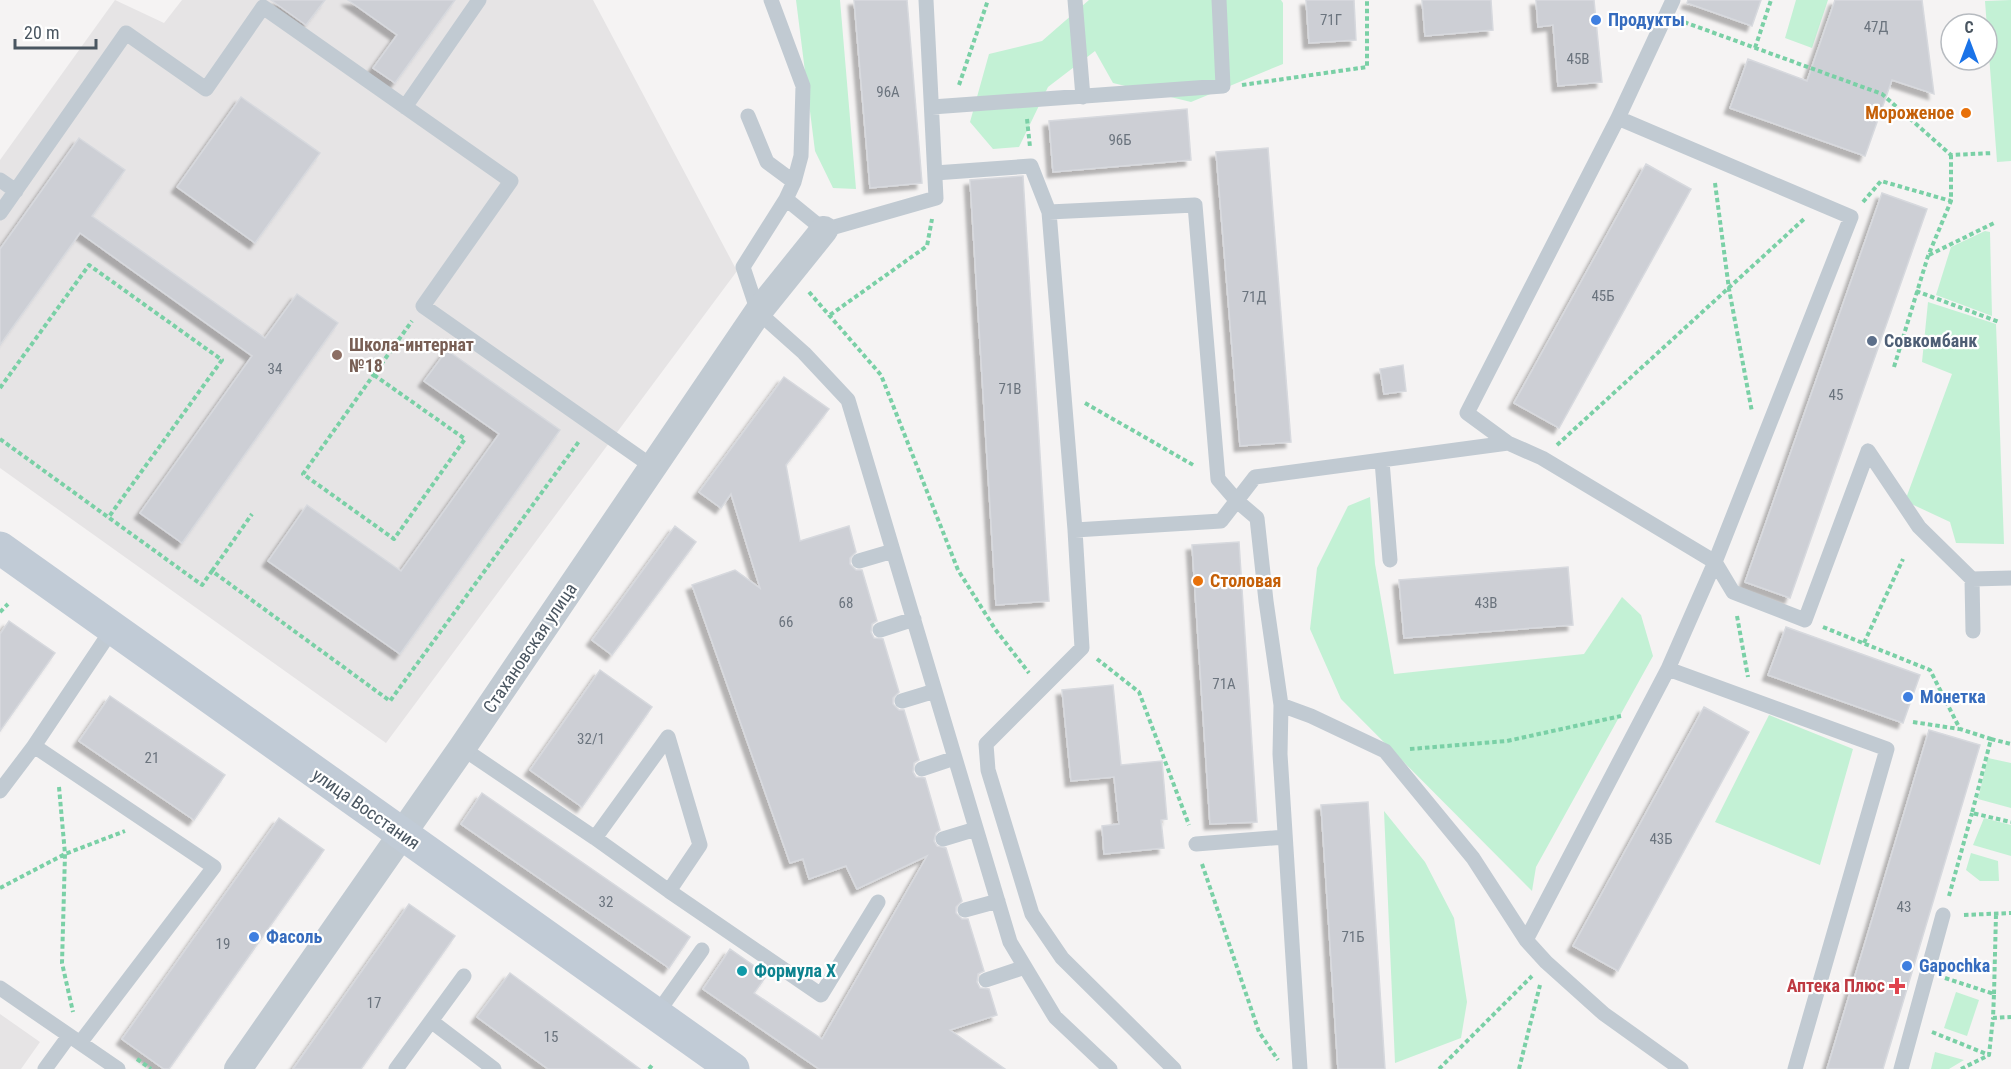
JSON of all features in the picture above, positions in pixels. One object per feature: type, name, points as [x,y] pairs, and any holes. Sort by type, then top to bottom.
[{"type":"main road","name":"улица Восстания","points":[[0,548],[733,1069]]},
{"type":"street","name":"Стахановская улица","points":[[238,1069],[462,748],[758,312],[824,230]]},
{"type":"lane","points":[[405,107],[479,0]]},
{"type":"lane","points":[[771,0],[803,86],[801,156],[786,200],[743,267],[758,312],[804,353],[848,400],[1010,942],[1055,1017],[1109,1069]]},
{"type":"lane","points":[[786,200],[824,230],[936,198],[926,0]]},
{"type":"lane","points":[[1076,0],[1083,97]]},
{"type":"lane","points":[[932,107],[1223,86],[1219,0]]},
{"type":"lane","points":[[1673,0],[1618,118],[1467,413],[1508,443],[1542,458],[1715,562],[1733,592],[1805,620],[1868,451],[1919,527],[1972,579],[1972,632]]},
{"type":"lane","points":[[0,213],[126,33],[206,89],[263,7],[511,181],[423,306],[653,467]]},
{"type":"lane","points":[[748,116],[767,162],[794,182]]},
{"type":"lane","points":[[1526,940],[1668,669],[1715,562],[1851,217],[1618,118]]},
{"type":"lane","points":[[935,173],[1031,166],[1049,212],[1075,530],[1082,648],[986,744],[988,770],[1032,914],[1062,958],[1174,1069]]},
{"type":"lane","points":[[0,180],[16,191]]},
{"type":"lane","points":[[1049,212],[1195,205],[1218,479],[1237,501],[1257,518],[1281,705],[1280,753],[1300,1069]]},
{"type":"lane","points":[[1075,530],[1221,521],[1255,477],[1508,443]]},
{"type":"lane","points":[[1382,461],[1390,560]]},
{"type":"lane","points":[[859,561],[893,551]]},
{"type":"lane","points":[[1972,579],[2011,578]]},
{"type":"lane","points":[[880,630],[914,619]]},
{"type":"lane","points":[[0,791],[34,746],[113,628]]},
{"type":"lane","points":[[1668,669],[1887,749],[1795,1069]]},
{"type":"lane","points":[[902,701],[935,691]]},
{"type":"lane","points":[[1281,705],[1311,716],[1385,751],[1473,858],[1526,940],[1546,962],[1604,1014],[1682,1069]]},
{"type":"lane","points":[[595,838],[668,737],[700,845],[669,891]]},
{"type":"lane","points":[[34,746],[214,867],[75,1040],[45,1069]]},
{"type":"lane","points":[[462,748],[821,995],[878,902]]},
{"type":"lane","points":[[922,769],[955,758]]},
{"type":"lane","points":[[943,839],[976,829]]},
{"type":"lane","points":[[1196,844],[1286,837]]},
{"type":"lane","points":[[965,910],[998,901]]},
{"type":"lane","points":[[1901,1069],[1943,915]]},
{"type":"lane","points":[[656,1015],[702,950]]},
{"type":"lane","points":[[986,980],[1025,968]]},
{"type":"lane","points":[[396,1069],[464,976]]},
{"type":"lane","points":[[0,988],[118,1069]]},
{"type":"lane","points":[[431,1021],[494,1069]]},
{"type":"path","points":[[952,106],[988,0]]},
{"type":"path","points":[[1223,86],[1367,67],[1367,0]]},
{"type":"path","points":[[1755,48],[1771,0]]},
{"type":"path","points":[[1666,15],[1882,94],[1951,155],[1993,153]]},
{"type":"path","points":[[1026,100],[1031,166]]},
{"type":"path","points":[[1894,367],[1928,256],[1951,201],[1951,155]]},
{"type":"path","points":[[1712,158],[1729,289],[1759,452]]},
{"type":"path","points":[[1851,217],[1881,181],[1951,201]]},
{"type":"path","points":[[830,315],[927,246],[936,198]]},
{"type":"path","points":[[1542,458],[1729,289],[1819,204]]},
{"type":"path","points":[[1928,256],[1996,222]]},
{"type":"path","points":[[0,387],[88,264],[222,360],[108,518]]},
{"type":"path","points":[[790,272],[881,375],[958,570],[995,629],[1041,688]]},
{"type":"path","points":[[1916,291],[1999,322]]},
{"type":"path","points":[[374,375],[465,440],[394,539],[303,474],[423,306]]},
{"type":"path","points":[[1063,391],[1218,479]]},
{"type":"path","points":[[212,571],[390,700],[591,424]]},
{"type":"path","points":[[0,439],[202,585],[252,514]]},
{"type":"path","points":[[1864,643],[1903,559]]},
{"type":"path","points":[[1733,592],[1752,698]]},
{"type":"path","points":[[0,612],[8,604]]},
{"type":"path","points":[[1805,620],[1930,670],[1960,729]]},
{"type":"path","points":[[1385,751],[1507,741],[1647,710]]},
{"type":"path","points":[[1913,722],[1960,729],[2011,744]]},
{"type":"path","points":[[1991,739],[1943,915],[2011,913]]},
{"type":"path","points":[[57,762],[65,854],[62,963],[75,1040]]},
{"type":"path","points":[[1972,813],[2011,822]]},
{"type":"path","points":[[0,888],[65,854],[148,822]]},
{"type":"path","points":[[1989,1054],[1993,1018],[1996,914]]},
{"type":"path","points":[[1439,1069],[1546,962]]},
{"type":"path","points":[[1519,1069],[1546,962]]},
{"type":"path","points":[[1928,972],[1994,994]]},
{"type":"path","points":[[1993,1018],[2011,1017]]},
{"type":"path","points":[[1913,1025],[1989,1054]]},
{"type":"path","points":[[1961,1069],[1989,1054]]},
{"type":"path","points":[[649,1069],[653,1064]]},
{"type":"shaded area","name":"Школа-интернат №18","points":[[115,0],[164,23],[182,0],[593,0],[737,271],[386,743],[0,468],[0,160]]},
{"type":"shaded area","points":[[0,1014],[40,1042],[21,1069],[0,1069]]},
{"type":"green space","points":[[796,0],[840,0],[856,189],[833,188],[815,151]]},
{"type":"green space","points":[[1089,0],[1281,0],[1283,3],[1283,64],[1191,102],[1113,83],[1095,51],[1048,87],[1019,147],[993,149],[970,122],[989,54],[1042,41]]},
{"type":"green space","points":[[1796,0],[1828,0],[1812,48],[1785,38]]},
{"type":"green space","points":[[2011,0],[2011,161],[1997,162],[1990,72],[1999,72],[1999,12],[1986,12],[1985,1]]},
{"type":"green space","points":[[1985,231],[1990,232],[1992,316],[1936,295],[1951,247]]},
{"type":"green space","points":[[1928,302],[1996,324],[2004,544],[1956,543],[1950,522],[1905,501],[1952,374],[1922,362]]},
{"type":"green space","points":[[1370,497],[1375,564],[1394,674],[1584,654],[1622,597],[1641,615],[1653,656],[1536,867],[1532,891],[1341,699],[1310,629],[1317,568],[1348,506]]},
{"type":"green space","points":[[1769,715],[1853,749],[1820,865],[1715,822]]},
{"type":"green space","points":[[1988,758],[2011,763],[2011,808],[1978,799]]},
{"type":"green space","points":[[1384,811],[1425,862],[1454,918],[1467,1002],[1461,1038],[1395,1063]]},
{"type":"green space","points":[[1984,818],[2011,825],[2011,856],[1973,845]]},
{"type":"green space","points":[[1971,853],[1998,861],[1999,881],[1980,881],[1966,870]]},
{"type":"green space","points":[[1956,992],[1979,1000],[1967,1036],[1944,1028]]},
{"type":"green space","points":[[1935,1052],[1964,1060],[1949,1069],[1931,1069]]},
{"type":"building","points":[[271,0],[325,0],[306,25]]},
{"type":"building","points":[[348,0],[455,0],[395,83],[373,68],[397,35]]},
{"type":"building","points":[[854,0],[907,0],[922,183],[870,188]]},
{"type":"building","points":[[1306,0],[1354,0],[1356,40],[1309,43]]},
{"type":"building","points":[[1422,0],[1491,0],[1493,30],[1425,36]]},
{"type":"building","points":[[1536,0],[1594,0],[1602,82],[1558,86],[1553,25],[1538,27]]},
{"type":"building","points":[[1688,0],[1761,0],[1752,26],[1687,3]]},
{"type":"building","points":[[1835,0],[1922,0],[1934,94],[1892,80],[1865,156],[1730,108],[1748,59],[1807,81]]},
{"type":"building","points":[[241,97],[320,153],[255,243],[177,187]]},
{"type":"building","points":[[1187,109],[1191,160],[1053,172],[1049,121]]},
{"type":"building","points":[[79,138],[125,170],[92,216],[265,338],[297,294],[338,323],[182,543],[140,513],[252,356],[80,233],[0,345],[0,249]]},
{"type":"building","points":[[1268,148],[1291,442],[1240,446],[1216,152]]},
{"type":"building","points":[[1646,164],[1691,189],[1559,428],[1514,403]]},
{"type":"building","points":[[1023,176],[1049,601],[996,605],[970,180]]},
{"type":"building","points":[[1882,193],[1927,209],[1790,598],[1745,582]]},
{"type":"building","points":[[447,350],[560,430],[400,654],[268,561],[307,505],[401,571],[499,434],[424,381]]},
{"type":"building","points":[[1403,365],[1406,391],[1384,394],[1380,369]]},
{"type":"building","points":[[784,377],[829,409],[786,465],[800,541],[849,526],[856,552],[850,558],[850,564],[856,570],[862,570],[877,621],[872,624],[871,632],[874,638],[883,639],[899,692],[893,698],[893,704],[899,710],[904,710],[919,760],[914,763],[913,772],[916,777],[925,778],[940,830],[936,833],[934,841],[937,846],[946,848],[962,901],[956,907],[956,913],[962,919],[968,919],[984,971],[978,974],[977,982],[980,988],[989,989],[997,1015],[950,1030],[1005,1069],[819,1069],[703,989],[730,949],[767,975],[754,993],[822,1039],[927,856],[857,889],[846,866],[809,879],[803,859],[790,863],[692,585],[735,570],[760,588],[731,494],[721,508],[699,492]]},
{"type":"building","points":[[675,526],[696,542],[612,655],[592,640]]},
{"type":"building","points":[[1239,542],[1257,822],[1210,824],[1192,545]]},
{"type":"building","points":[[1568,567],[1573,625],[1404,638],[1399,580]]},
{"type":"building","points":[[9,621],[55,653],[0,731],[0,634]]},
{"type":"building","points":[[1786,627],[1920,675],[1903,723],[1768,675]]},
{"type":"building","points":[[600,670],[652,707],[582,807],[530,770]]},
{"type":"building","points":[[1113,685],[1121,765],[1162,761],[1167,819],[1161,820],[1164,848],[1104,854],[1102,826],[1119,824],[1114,777],[1071,781],[1062,690]]},
{"type":"building","points":[[110,696],[225,775],[194,820],[79,741]]},
{"type":"building","points":[[1704,707],[1749,732],[1618,971],[1573,946]]},
{"type":"building","points":[[1929,730],[1980,745],[1883,1069],[1827,1069]]},
{"type":"building","points":[[482,793],[690,937],[669,968],[461,824]]},
{"type":"building","points":[[1368,802],[1385,1069],[1338,1069],[1321,805]]},
{"type":"building","points":[[279,818],[324,850],[169,1069],[164,1069],[122,1039]]},
{"type":"building","points":[[409,904],[455,936],[361,1069],[293,1069]]},
{"type":"building","points":[[510,973],[640,1069],[548,1069],[477,1017]]},
{"type":"place","name":"Продукты","points":[[1596,20]]},
{"type":"place","name":"Мороженое","points":[[1966,113]]},
{"type":"place","name":"Совкомбанк","points":[[1872,341]]},
{"type":"place","name":"Школа-интернат №18","points":[[337,355]]},
{"type":"place","name":"Столовая","points":[[1198,581]]},
{"type":"place","name":"Монетка","points":[[1908,697]]},
{"type":"place","name":"Фасоль","points":[[254,937]]},
{"type":"place","name":"Gapochka","points":[[1907,966]]},
{"type":"place","name":"Формула X","points":[[742,971]]},
{"type":"place","name":"Аптека Плюс","points":[[1897,986]]}]
